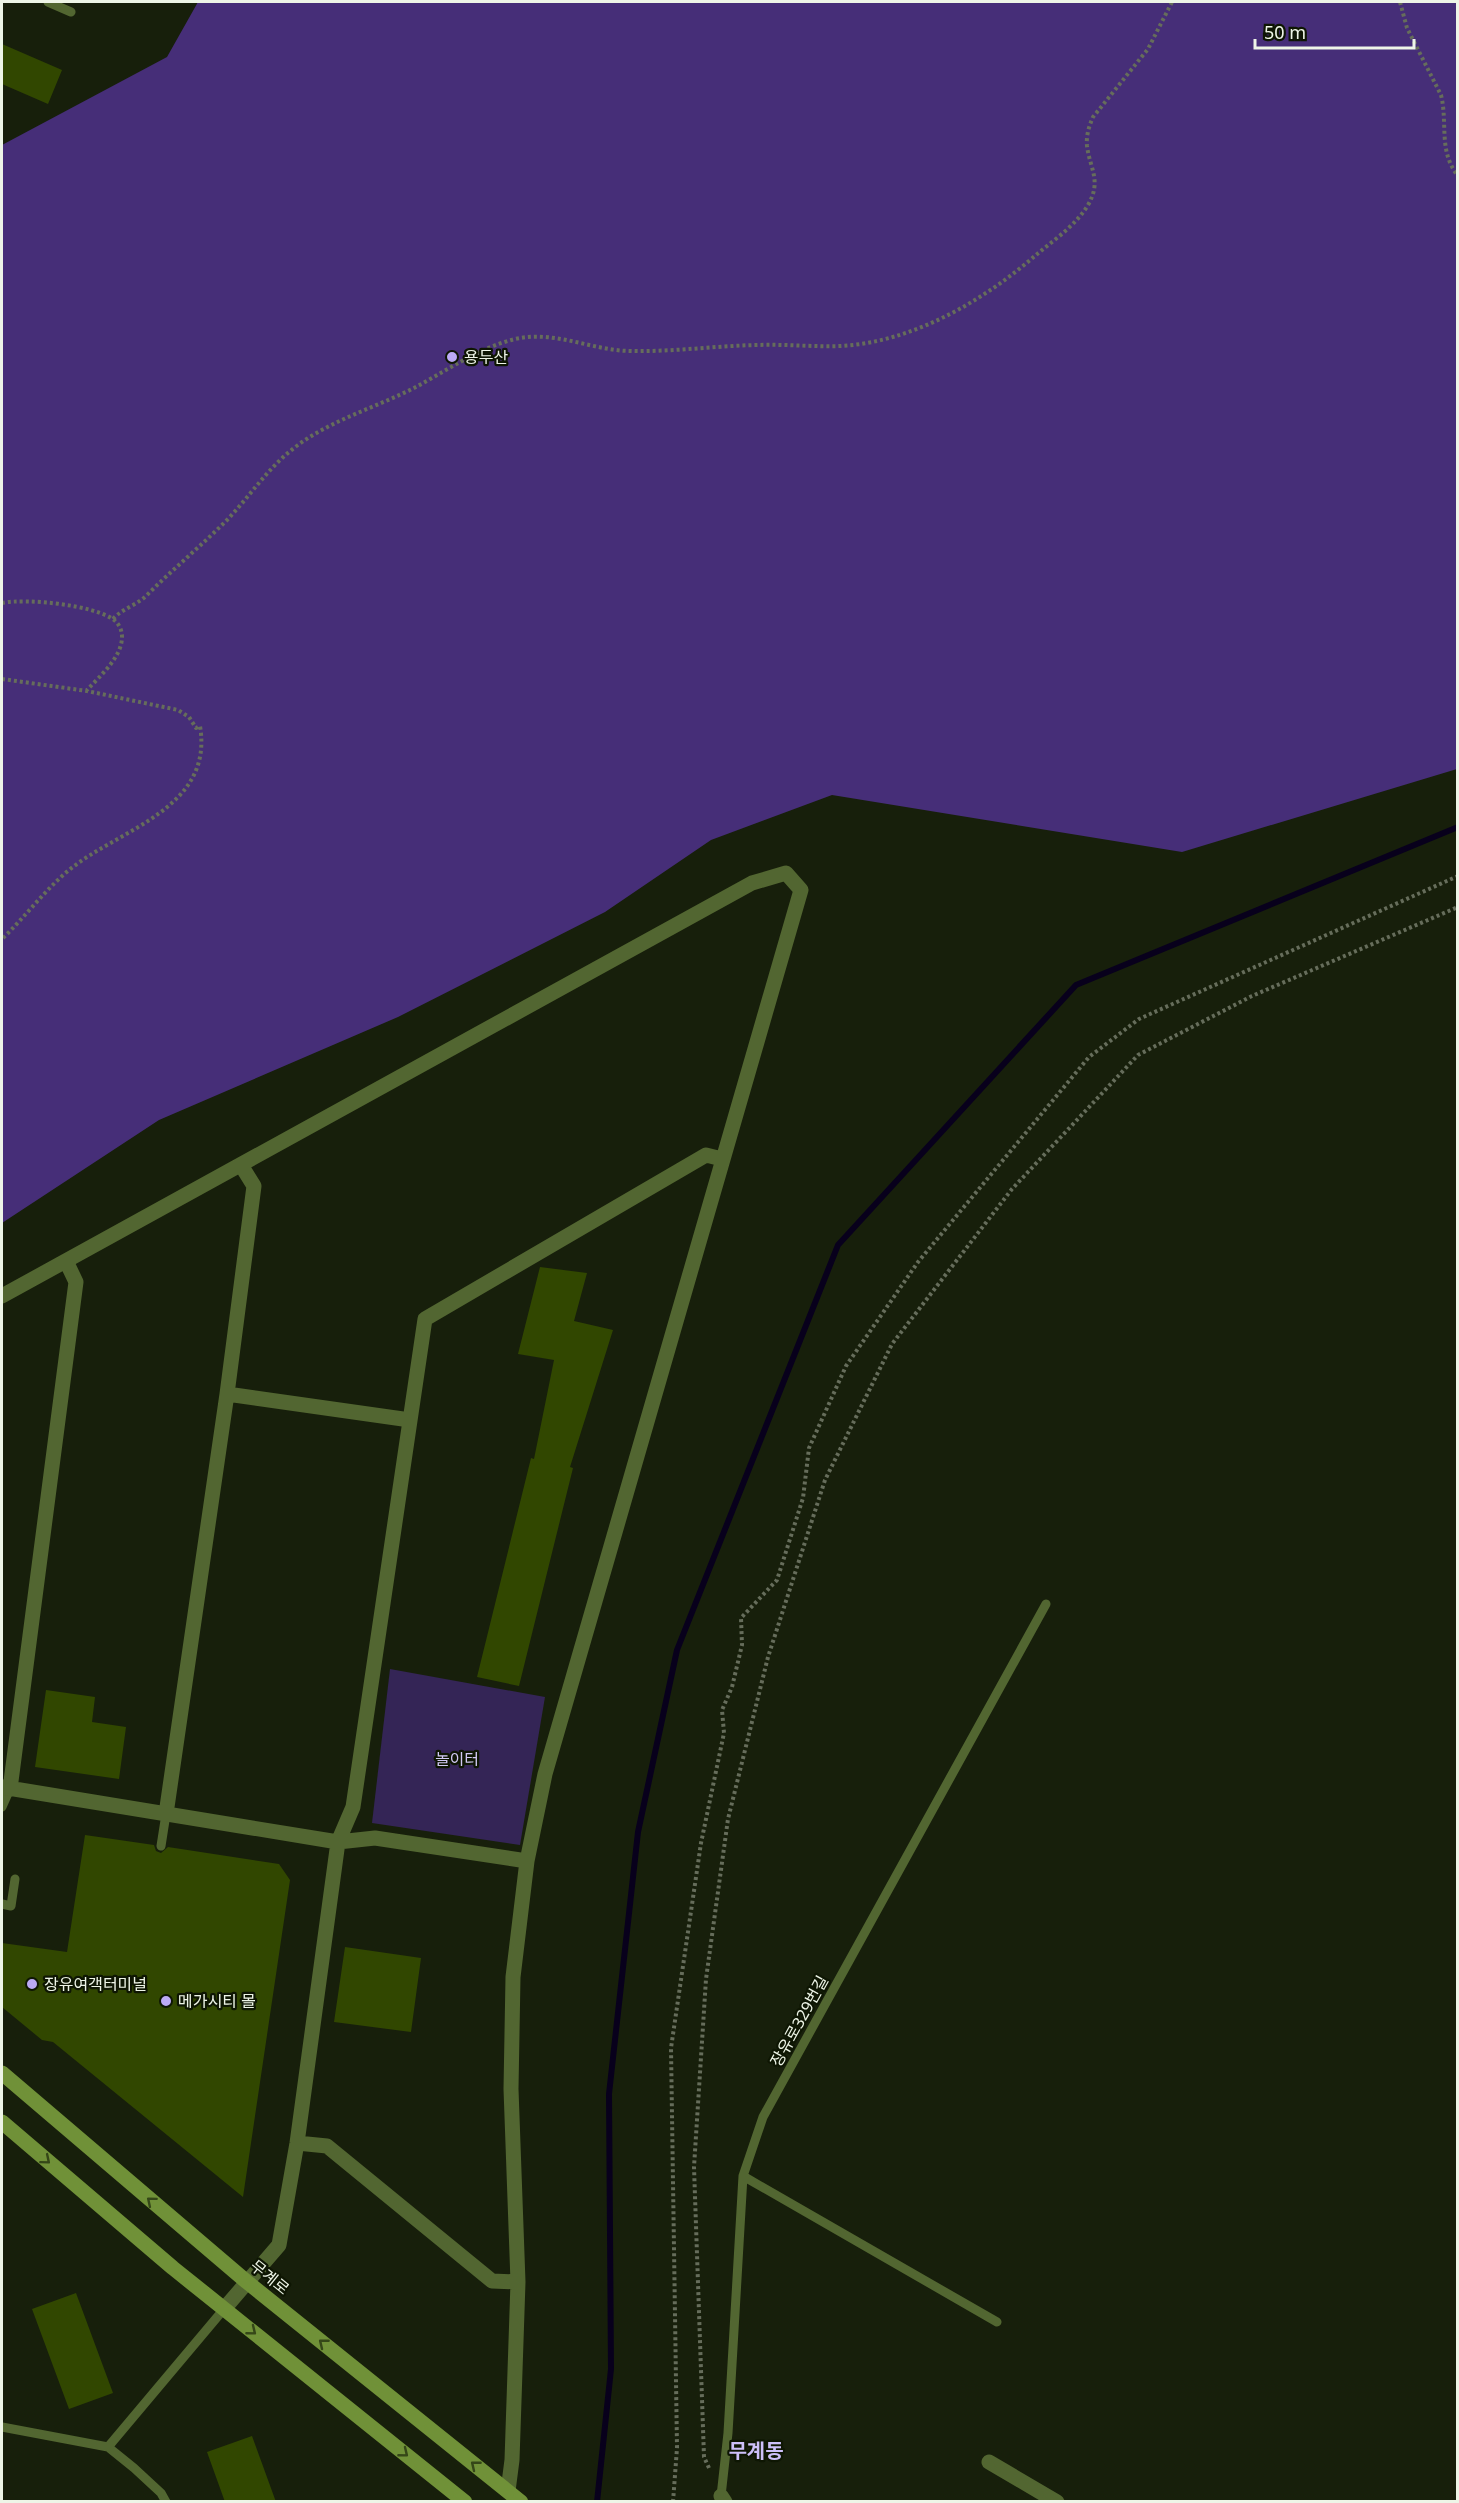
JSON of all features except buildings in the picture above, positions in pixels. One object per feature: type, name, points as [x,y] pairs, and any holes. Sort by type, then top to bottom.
[{"type":"main road","name":"무계로","points":[[2,2073],[247,2282],[521,2502]]},
{"type":"main road","points":[[2,2122],[224,2309],[465,2502]]},
{"type":"street","points":[[2,1296],[752,883],[786,873],[801,890],[548,1763],[527,1860],[513,1977],[511,2089],[518,2282],[512,2460],[508,2491]]},
{"type":"street","points":[[224,2309],[279,2245],[297,2142],[338,1842],[353,1807],[425,1319],[706,1155],[722,1160]]},
{"type":"street","points":[[166,1814],[227,1394],[254,1186],[241,1165]]},
{"type":"street","points":[[66,1261],[76,1282],[6,1788],[338,1842],[375,1838],[527,1860]]},
{"type":"street","points":[[227,1394],[410,1420]]},
{"type":"street","points":[[297,2142],[327,2146],[492,2281],[518,2282]]},
{"type":"street","points":[[988,2463],[1057,2502]]},
{"type":"lane","points":[[48,2],[71,12]]},
{"type":"lane","name":"장유로329번길","points":[[723,2499],[743,2176],[763,2117],[1046,1604]]},
{"type":"lane","points":[[2,1807],[6,1788]]},
{"type":"lane","points":[[161,1846],[166,1814]]},
{"type":"lane","points":[[2,1904],[11,1906],[15,1879]]},
{"type":"lane","points":[[743,2176],[997,2322]]},
{"type":"lane","points":[[108,2447],[224,2309]]},
{"type":"lane","points":[[2,2427],[108,2447],[141,2474],[161,2493],[166,2502]]},
{"type":"path","points":[[113,619],[119,612],[144,598],[170,570],[228,519],[280,459],[300,443],[496,345],[540,336],[625,351],[756,345],[844,346],[906,332],[976,300],[1018,271],[1068,228],[1088,205],[1094,194],[1096,178],[1087,146],[1088,129],[1093,117],[1148,48],[1172,2]]},
{"type":"path","points":[[1400,2],[1407,28],[1441,95],[1444,106],[1444,146],[1448,161],[1458,176]]},
{"type":"path","points":[[2,603],[32,601],[55,603],[113,619],[120,625],[122,638],[119,650],[87,691]]},
{"type":"path","points":[[2,678],[87,691],[178,710],[189,717],[196,728],[200,726],[202,751],[200,764],[189,784],[150,821],[87,856],[68,871],[2,939]]},
{"type":"path","points":[[673,2502],[677,2424],[671,2048],[701,1843],[724,1733],[722,1710],[732,1687],[742,1645],[741,1618],[773,1587],[777,1580],[803,1498],[809,1448],[846,1366],[918,1262],[1089,1057],[1139,1019],[1458,876]]},
{"type":"path","points":[[723,2499],[704,2457],[694,2167],[706,1980],[728,1819],[768,1657],[825,1480],[892,1344],[1012,1189],[1138,1054],[1252,996],[1458,907]]},
{"type":"green space","name":"놀이터","points":[[390,1669],[545,1697],[520,1845],[372,1823]]},
{"type":"shaded area","points":[[198,2],[1457,2],[1457,769],[1182,852],[832,795],[711,840],[605,912],[398,1017],[159,1120],[2,1223],[2,145],[167,57]]},
{"type":"waterway","points":[[597,2502],[611,2369],[609,2094],[638,1832],[677,1650],[838,1245],[1076,985],[1458,827]]},
{"type":"place","name":"용두산","points":[[452,357]]},
{"type":"place","name":"장유여객터미널","points":[[32,1984]]},
{"type":"place","name":"메가시티 몰","points":[[166,2001]]},
{"type":"district","name":"무계동","points":[[756,2451]]}]
